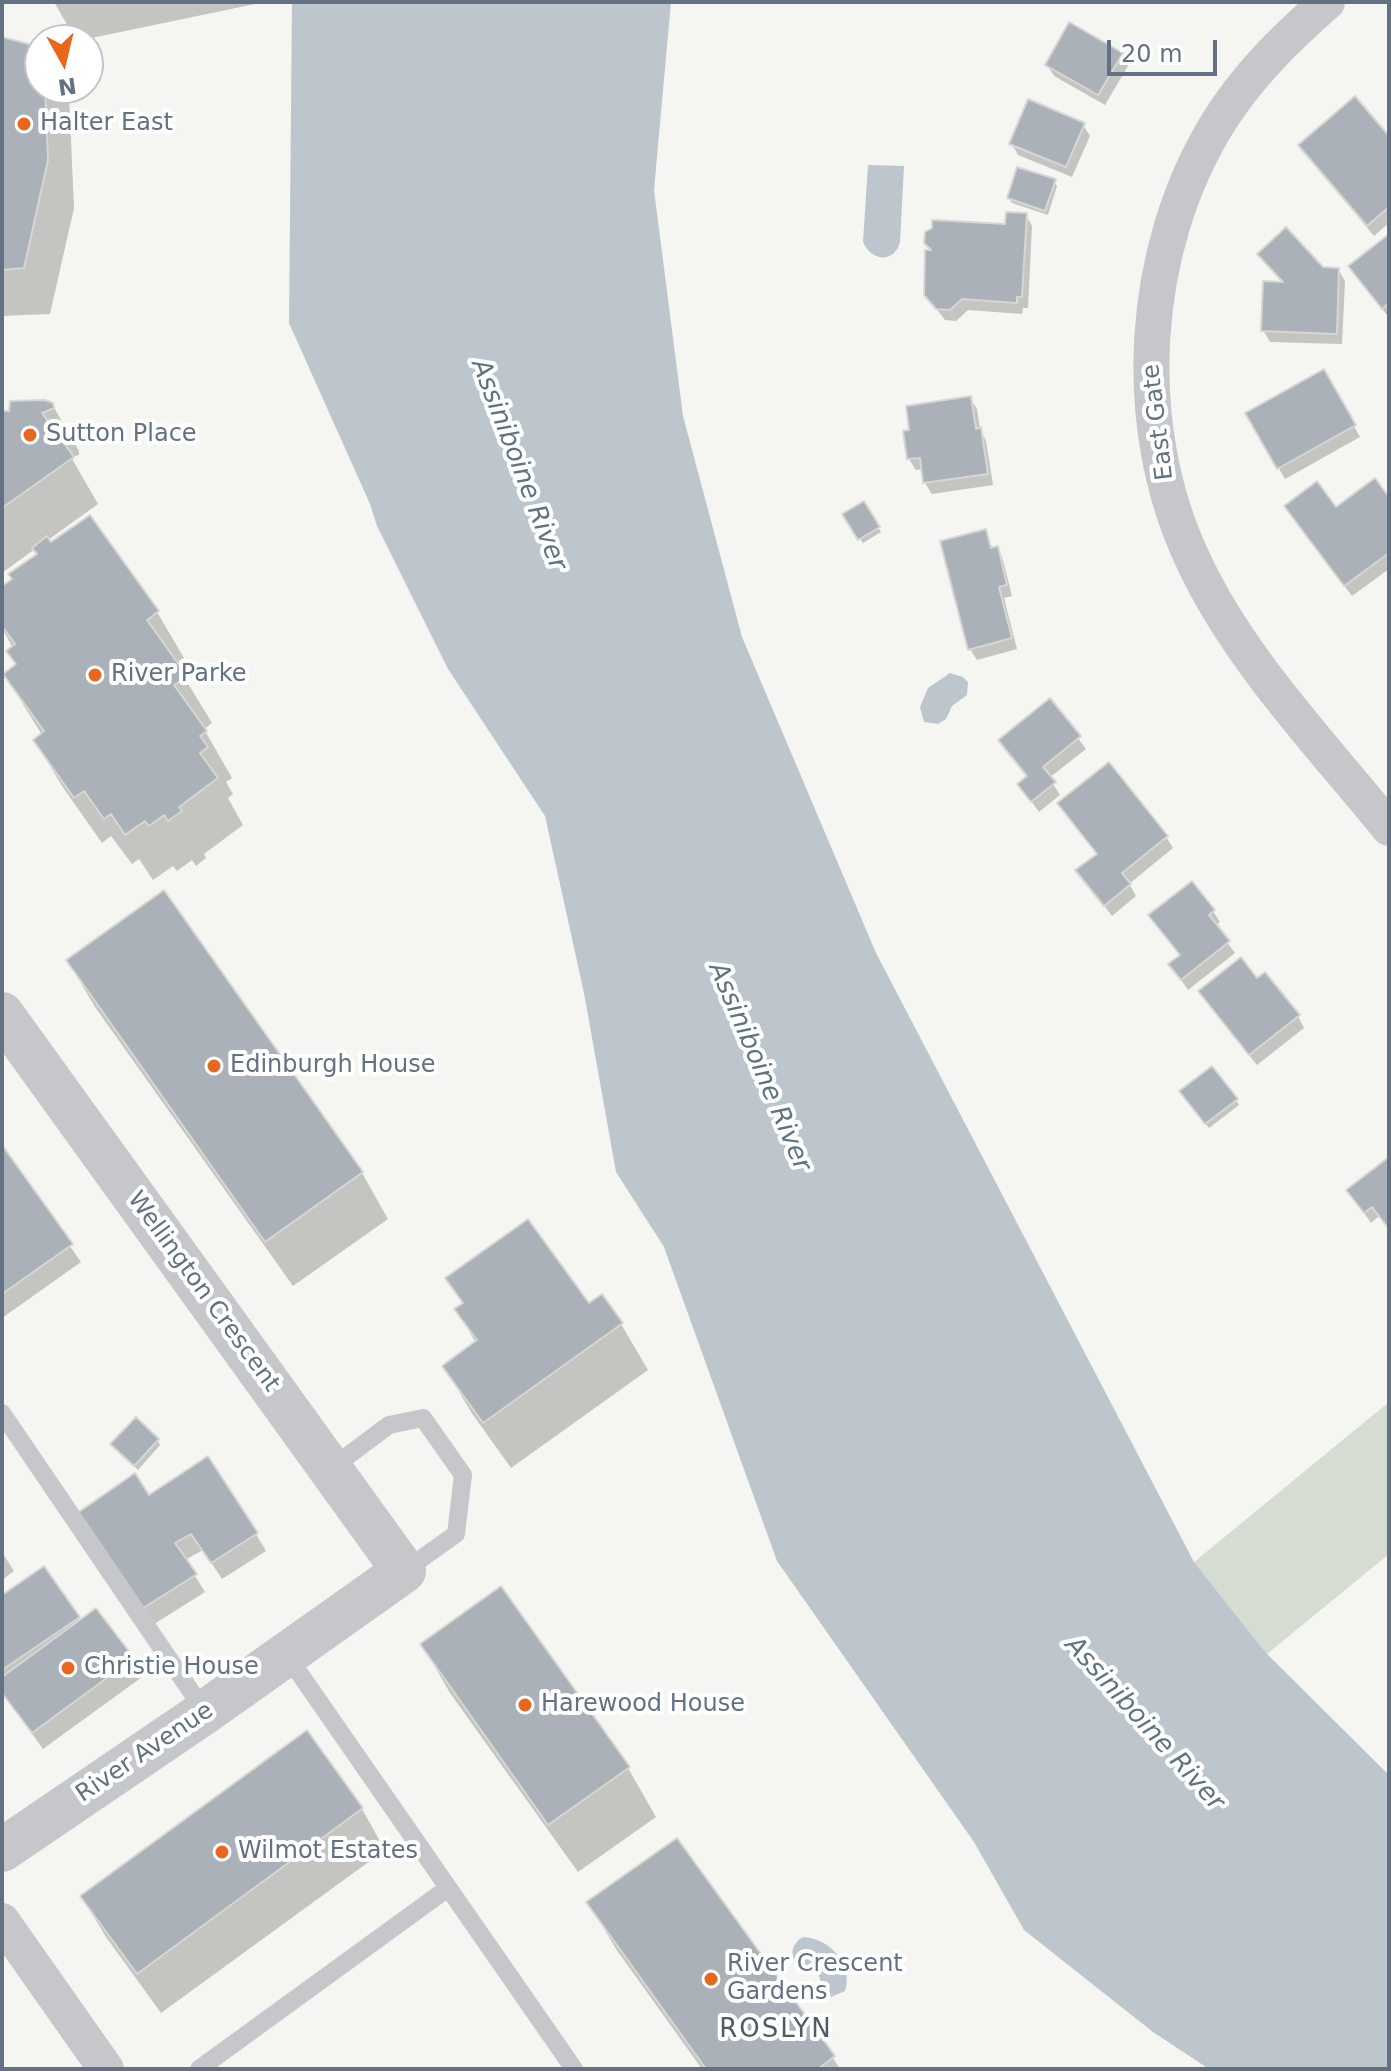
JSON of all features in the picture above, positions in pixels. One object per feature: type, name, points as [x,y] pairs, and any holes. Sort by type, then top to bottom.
[{"type":"street","name":"East Gate","points":[[1327,2],[1287,38],[1239,91],[1217,124],[1193,173],[1167,244],[1160,277],[1154,311],[1152,392],[1163,472],[1172,508],[1210,592],[1259,667],[1389,828]]},
{"type":"street","name":"Wellington Crescent","points":[[2,1014],[404,1571]]},
{"type":"street","name":"River Avenue","points":[[2,1850],[404,1571]]},
{"type":"street","points":[[2,1921],[106,2069]]},
{"type":"lane","points":[[2,1413],[205,1712]]},
{"type":"lane","points":[[330,1469],[389,1425],[423,1418],[463,1475],[456,1534],[404,1571]]},
{"type":"lane","points":[[286,1654],[574,2069]]},
{"type":"lane","points":[[199,2069],[448,1888]]},
{"type":"shaded area","points":[[1389,1402],[1389,1554],[1267,1654],[1194,1562]]},
{"type":"water","name":"Assiniboine River","points":[[292,2],[671,2],[654,190],[683,416],[742,637],[876,953],[1194,1562],[1267,1654],[1389,1775],[1389,2069],[1209,2069],[1153,2032],[1024,1930],[974,1842],[777,1561],[664,1247],[616,1172],[584,993],[545,816],[448,669],[377,526],[289,323]]},
{"type":"water","points":[[868,165],[904,166],[900,242],[888,257],[871,253],[863,242]]},
{"type":"water","points":[[950,673],[968,682],[967,695],[952,706],[946,719],[938,724],[924,722],[920,707],[928,688]]},
{"type":"water","points":[[803,1937],[822,1942],[837,1954],[846,1971],[845,1991],[831,1997],[827,1995],[817,1972],[794,1961],[794,1947]]},
{"type":"building","points":[[1069,22],[1123,53],[1098,95],[1045,65]]},
{"type":"building","name":"Halter East","points":[[2,37],[24,43],[24,104],[46,104],[48,160],[24,268],[2,270]]},
{"type":"building","points":[[1355,96],[1389,136],[1389,207],[1367,226],[1298,145]]},
{"type":"building","points":[[1028,99],[1085,123],[1066,167],[1009,144]]},
{"type":"building","points":[[1017,167],[1056,179],[1045,211],[1007,198]]},
{"type":"building","points":[[1006,212],[1027,213],[1022,297],[1017,297],[1017,303],[962,299],[950,310],[936,309],[924,295],[925,250],[931,250],[924,243],[925,232],[932,228],[932,220],[1005,224]]},
{"type":"building","points":[[1286,227],[1323,267],[1339,268],[1337,334],[1261,331],[1263,281],[1283,282],[1257,254]]},
{"type":"building","points":[[1389,234],[1389,303],[1382,309],[1348,266]]},
{"type":"building","points":[[1324,369],[1356,425],[1277,469],[1245,413]]},
{"type":"building","points":[[971,396],[976,429],[981,427],[988,474],[923,483],[920,458],[907,459],[903,431],[909,430],[906,406]]},
{"type":"building","name":"Sutton Place","points":[[45,400],[53,403],[54,408],[42,413],[74,457],[2,508],[2,411],[9,411],[10,401]]},
{"type":"building","points":[[1375,478],[1389,497],[1389,553],[1344,586],[1284,506],[1317,481],[1336,507]]},
{"type":"building","points":[[864,501],[880,527],[858,540],[842,514]]},
{"type":"building","name":"River Parke","points":[[90,515],[159,611],[147,620],[187,676],[174,685],[207,731],[200,736],[208,747],[200,753],[218,778],[179,807],[182,811],[168,821],[164,815],[149,826],[145,821],[125,835],[111,814],[104,819],[84,791],[74,798],[33,740],[44,731],[3,674],[16,664],[6,651],[15,644],[2,626],[2,586],[12,579],[8,574],[37,554],[32,548],[47,536],[51,542]]},
{"type":"building","points":[[986,529],[991,548],[998,546],[1007,585],[999,587],[1012,638],[968,650],[940,541]]},
{"type":"building","points":[[1050,698],[1081,736],[1043,767],[1056,782],[1031,802],[1017,784],[1027,776],[998,740]]},
{"type":"building","points":[[1109,762],[1168,836],[1122,873],[1131,884],[1104,906],[1075,870],[1097,854],[1057,803]]},
{"type":"building","points":[[1192,881],[1215,910],[1209,915],[1230,941],[1181,980],[1168,964],[1180,955],[1148,915]]},
{"type":"building","name":"Edinburgh House","points":[[164,890],[363,1172],[265,1242],[66,960]]},
{"type":"building","points":[[1241,957],[1257,978],[1265,972],[1300,1015],[1249,1055],[1198,991]]},
{"type":"building","points":[[1212,1066],[1238,1099],[1205,1124],[1179,1091]]},
{"type":"building","points":[[2,1145],[73,1244],[2,1294]]},
{"type":"building","points":[[1389,1157],[1389,1229],[1372,1207],[1364,1213],[1346,1190]]},
{"type":"building","points":[[528,1219],[589,1303],[602,1294],[623,1323],[483,1423],[442,1366],[477,1340],[454,1309],[463,1303],[445,1278]]},
{"type":"building","points":[[136,1417],[159,1439],[134,1466],[110,1444]]},
{"type":"building","points":[[208,1456],[258,1533],[211,1563],[191,1534],[175,1543],[197,1574],[140,1610],[76,1514],[135,1473],[149,1495]]},
{"type":"building","points":[[44,1566],[80,1617],[2,1670],[2,1595]]},
{"type":"building","name":"Harewood House","points":[[501,1586],[630,1767],[548,1825],[420,1644]]},
{"type":"building","name":"Christie House","points":[[96,1608],[134,1658],[32,1733],[2,1693],[2,1677]]},
{"type":"building","name":"Wilmot Estates","points":[[307,1730],[363,1808],[137,1974],[80,1896]]},
{"type":"building","name":"River Crescent Gardens","points":[[677,1838],[835,2056],[818,2069],[706,2069],[586,1902]]},
{"type":"place","name":"Halter East","points":[[24,124]]},
{"type":"place","name":"Sutton Place","points":[[30,435]]},
{"type":"place","name":"River Parke","points":[[95,675]]},
{"type":"place","name":"Edinburgh House","points":[[214,1066]]},
{"type":"place","name":"Christie House","points":[[68,1668]]},
{"type":"place","name":"Harewood House","points":[[525,1705]]},
{"type":"place","name":"Wilmot Estates","points":[[222,1852]]},
{"type":"place","name":"River Crescent Gardens","points":[[711,1979]]},
{"type":"district","name":"ROSLYN","points":[[776,2030]]}]
